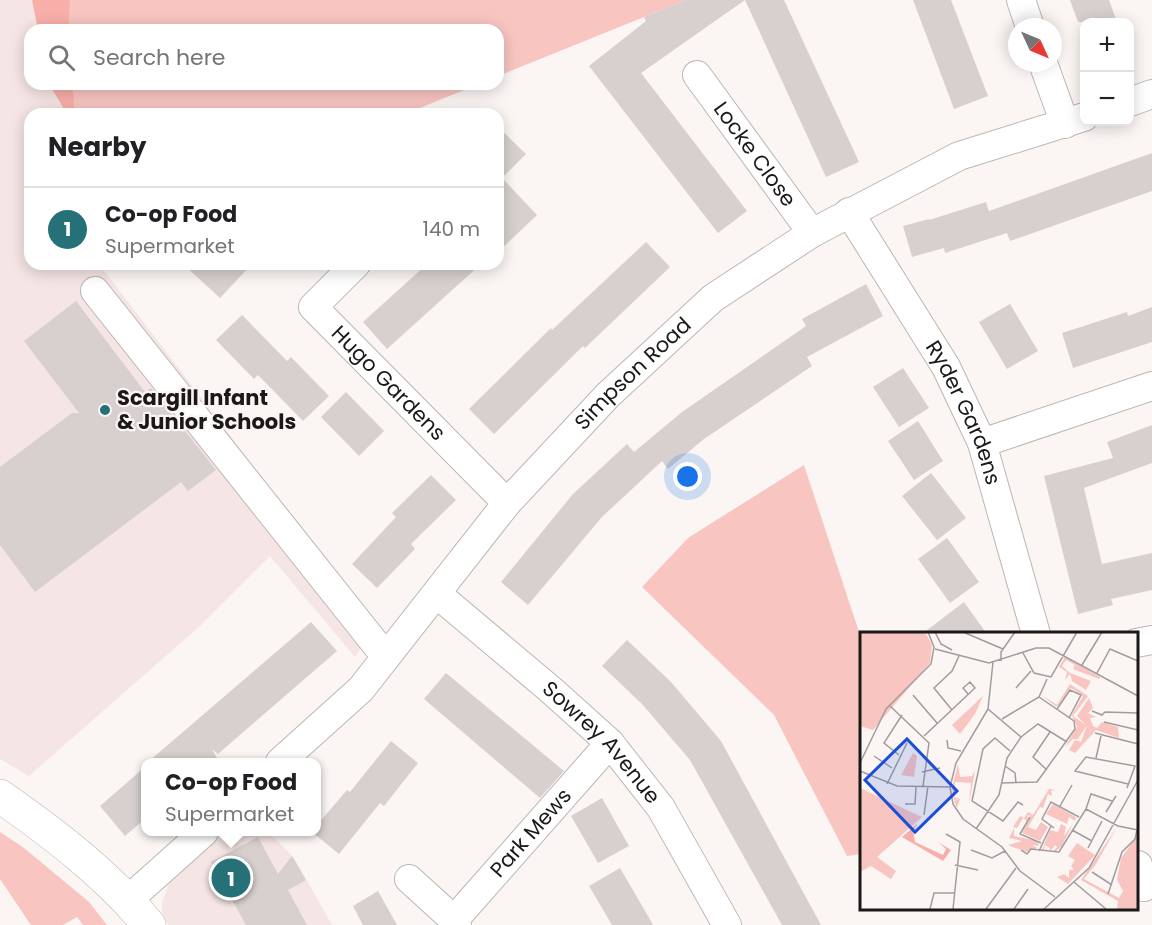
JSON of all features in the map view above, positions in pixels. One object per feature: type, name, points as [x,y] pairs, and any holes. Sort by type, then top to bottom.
[{"type":"street","points":[[1021,0],[1027,18]]},
{"type":"street","points":[[1048,72],[1075,120]]},
{"type":"street","name":"Locke Close","points":[[697,75],[812,233]]},
{"type":"street","points":[[1134,101],[1152,94]]},
{"type":"street","name":"Simpson Road","points":[[284,758],[362,689],[507,503],[608,395],[712,298],[812,233],[959,156],[1075,120]]},
{"type":"street","name":"Ryder Gardens","points":[[849,212],[946,367],[982,443],[1035,632]]},
{"type":"street","name":"Hugo Gardens","points":[[350,270],[313,307],[507,503]]},
{"type":"street","points":[[95,291],[386,657]]},
{"type":"street","points":[[982,443],[1152,386]]},
{"type":"street","name":"Sowrey Avenue","points":[[437,594],[610,743],[661,808],[727,925]]},
{"type":"street","points":[[1137,643],[1152,640]]},
{"type":"street","name":"Park Mews","points":[[455,923],[610,743]]},
{"type":"street","points":[[0,796],[60,839],[128,900],[150,925]]},
{"type":"street","points":[[128,900],[198,836]]},
{"type":"street","points":[[409,879],[455,923]]},
{"type":"shaded area","name":"Scargill Infant & Junior Schools","points":[[0,0],[70,0],[69,24],[24,24],[24,90],[73,90],[75,108],[24,108],[24,270],[104,270],[376,626],[355,657],[270,556],[200,626],[29,776],[0,759]]},
{"type":"shaded area","points":[[32,0],[70,0],[69,24],[37,24]]},
{"type":"shaded area","points":[[70,0],[686,0],[504,74],[504,24],[69,24]]},
{"type":"shaded area","points":[[53,90],[73,90],[75,108],[63,108]]},
{"type":"shaded area","points":[[73,90],[464,90],[420,108],[75,108]]},
{"type":"shaded area","points":[[804,465],[860,635],[860,854],[847,856],[774,715],[642,587],[688,538]]},
{"type":"shaded area","points":[[0,832],[24,848],[89,902],[107,925],[83,925],[77,917],[63,925],[31,925],[0,879]]},
{"type":"shaded area","points":[[221,836],[273,836],[294,858],[332,925],[168,925],[162,912],[162,903],[173,878]]},
{"type":"building","points":[[686,0],[745,0],[641,73],[747,211],[718,233],[589,66],[646,21],[644,17]]},
{"type":"building","points":[[745,0],[784,0],[859,162],[826,177]]},
{"type":"building","points":[[913,0],[951,0],[988,96],[954,109]]},
{"type":"building","points":[[1070,0],[1109,0],[1116,18],[1080,18],[1078,22]]},
{"type":"building","points":[[504,133],[526,154],[504,176]]},
{"type":"building","points":[[1152,153],[1152,191],[1010,241],[1007,233],[945,253],[944,248],[912,257],[903,226],[986,202],[989,211]]},
{"type":"building","points":[[504,180],[537,215],[504,246]]},
{"type":"building","points":[[646,242],[670,267],[585,348],[583,346],[494,434],[469,409],[551,328],[552,330]]},
{"type":"building","points":[[190,270],[246,270],[220,298]]},
{"type":"building","points":[[420,270],[474,270],[387,349],[363,322]]},
{"type":"building","points":[[866,284],[883,316],[807,357],[812,366],[704,439],[668,469],[662,461],[602,517],[528,605],[501,582],[573,494],[627,444],[634,452],[682,412],[806,326],[802,319]]},
{"type":"building","points":[[76,301],[145,392],[151,388],[216,470],[188,491],[181,482],[35,592],[0,545],[0,467],[72,413],[79,413],[24,341]]},
{"type":"building","points":[[1010,304],[1038,351],[1007,369],[979,322]]},
{"type":"building","points":[[1152,307],[1152,342],[1073,368],[1062,333],[1127,312],[1128,316]]},
{"type":"building","points":[[242,315],[287,361],[291,357],[329,396],[303,421],[258,375],[254,379],[216,340]]},
{"type":"building","points":[[903,368],[929,408],[899,427],[873,387]]},
{"type":"building","points":[[346,392],[384,431],[359,456],[321,417]]},
{"type":"building","points":[[918,421],[943,461],[914,480],[888,441]]},
{"type":"building","points":[[1152,425],[1152,463],[1084,488],[1102,564],[1152,553],[1152,590],[1111,599],[1113,605],[1078,614],[1044,476],[1113,458],[1107,442]]},
{"type":"building","points":[[931,473],[966,518],[937,540],[902,496]]},
{"type":"building","points":[[431,475],[456,500],[411,544],[415,549],[377,588],[352,564],[396,517],[392,513]]},
{"type":"building","points":[[947,538],[979,582],[950,603],[918,559]]},
{"type":"building","points":[[964,602],[986,632],[925,632]]},
{"type":"building","points":[[311,622],[337,651],[218,754],[212,749],[217,758],[153,758]]},
{"type":"building","points":[[627,640],[671,682],[721,741],[821,925],[782,925],[690,760],[643,705],[602,666]]},
{"type":"building","points":[[446,673],[564,771],[540,798],[424,699]]},
{"type":"building","points":[[391,741],[418,763],[384,806],[380,803],[339,854],[317,836],[321,836],[321,820],[347,790],[350,792]]},
{"type":"building","points":[[141,770],[141,822],[125,836],[100,806]]},
{"type":"building","points":[[602,798],[629,846],[598,863],[571,816]]},
{"type":"building","points":[[258,837],[278,874],[292,856],[306,880],[288,890],[307,925],[246,925],[211,862]]},
{"type":"building","points":[[620,868],[653,925],[612,925],[589,886]]},
{"type":"building","points":[[378,891],[397,925],[363,925],[353,906]]},
{"type":"place","name":"Scargill Infant & Junior Schools","points":[[105,410]]},
{"type":"place","name":"Co-op Food","points":[[231,878]]}]
